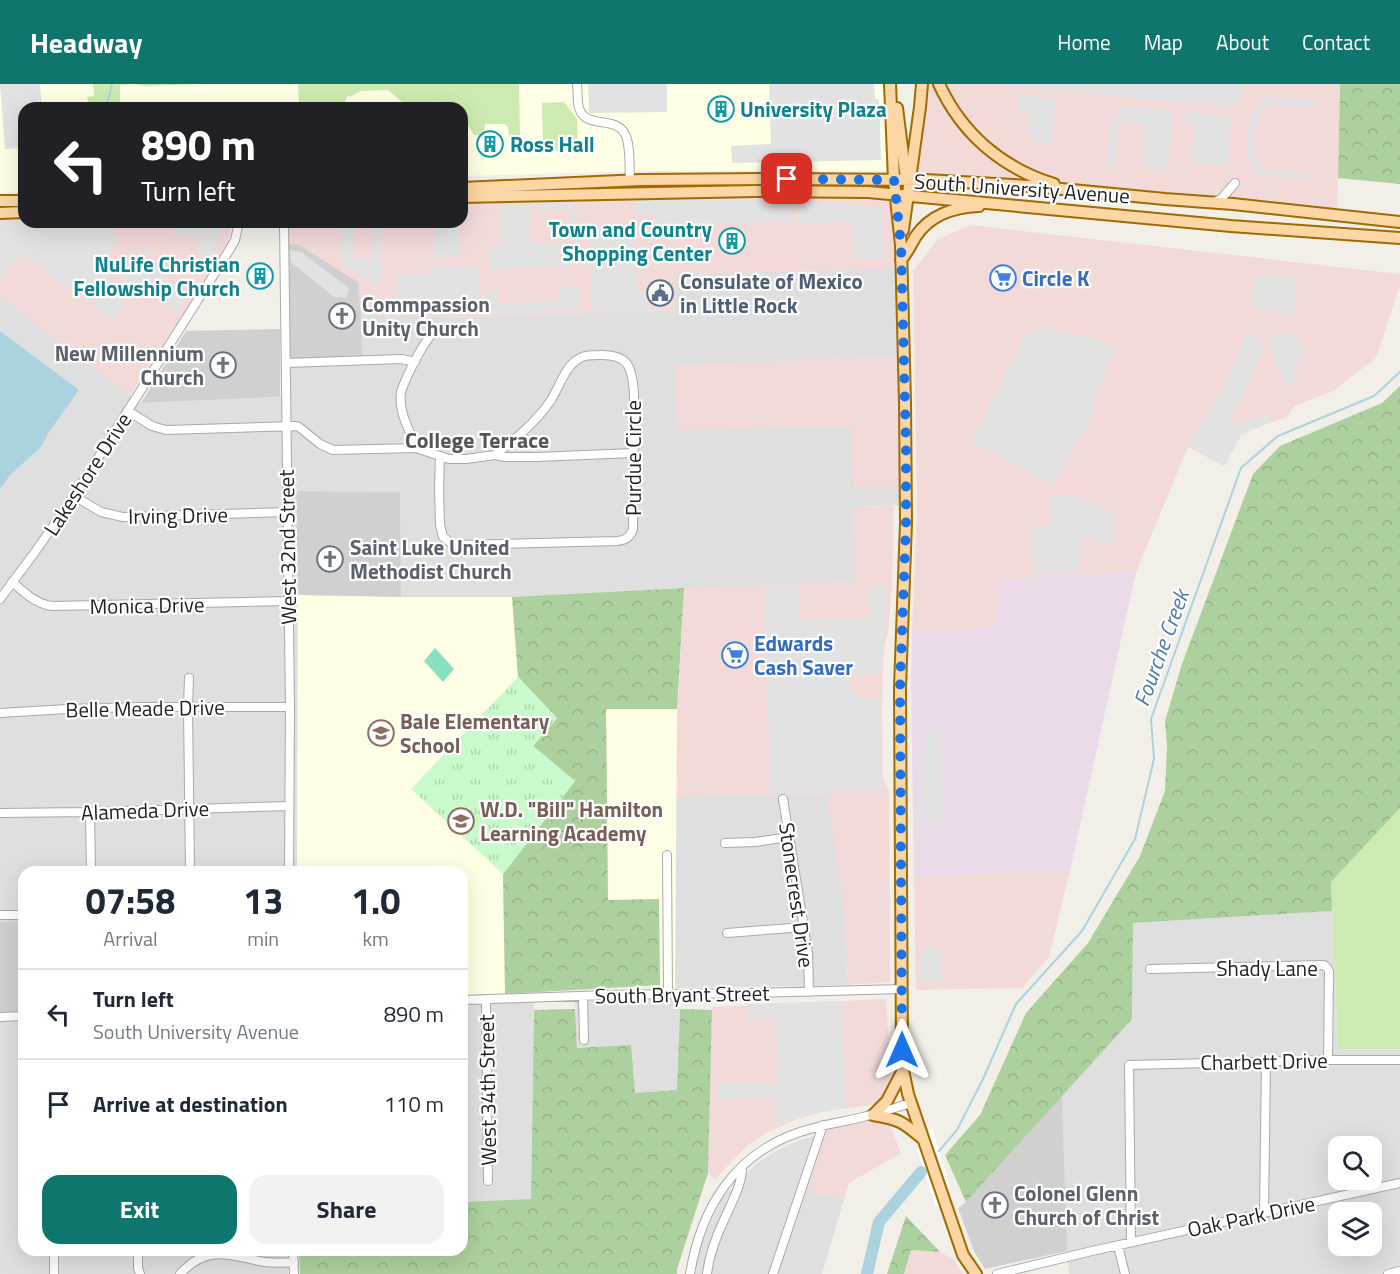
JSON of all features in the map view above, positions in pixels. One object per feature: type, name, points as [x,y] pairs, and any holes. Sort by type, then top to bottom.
[{"type":"main road","points":[[891,84],[894,180],[901,245],[905,402],[906,492],[900,687],[903,1070],[911,1103],[963,1255],[976,1274]]},
{"type":"main road","points":[[891,84],[895,95],[908,179]]},
{"type":"main road","points":[[901,245],[922,84]]},
{"type":"main road","points":[[939,84],[965,127],[991,152],[1013,167],[1044,181],[1090,192]]},
{"type":"main road","points":[[864,180],[884,170],[893,154]]},
{"type":"main road","name":"South University Avenue","points":[[468,188],[630,181],[908,179],[1031,186],[1214,202],[1400,222]]},
{"type":"main road","name":"South University Avenue","points":[[468,198],[785,190],[868,192],[1236,226],[1400,238]]},
{"type":"main road","points":[[0,201],[18,201]]},
{"type":"main road","points":[[901,261],[919,232],[935,217],[974,206],[1005,205]]},
{"type":"main road","points":[[0,213],[18,212]]},
{"type":"main road","points":[[873,1114],[887,1101],[903,1070]]},
{"type":"main road","points":[[873,1114],[905,1123],[924,1139]]},
{"type":"street","points":[[577,84],[579,108],[585,117],[595,122],[615,124],[626,136],[630,181]]},
{"type":"street","points":[[1214,202],[1221,199],[1234,183]]},
{"type":"street","name":"Lakeshore Drive","points":[[0,598],[74,496],[230,249],[238,228]]},
{"type":"street","name":"West 32nd Street","points":[[284,228],[290,707],[289,866]]},
{"type":"street","points":[[416,448],[402,412],[400,399],[403,386],[415,362],[432,333],[437,329]]},
{"type":"street","name":"Purdue Circle","points":[[440,457],[441,532],[443,537],[451,543],[458,545],[626,539],[633,529],[633,375],[627,364],[616,356],[605,355],[590,355],[576,360],[546,407],[516,438],[495,455]]},
{"type":"street","points":[[286,363],[402,359],[415,362]]},
{"type":"street","points":[[128,411],[143,422],[166,430],[299,427],[320,444],[333,450],[416,448],[449,459],[495,455],[526,457],[633,453]]},
{"type":"street","name":"Irving Drive","points":[[74,496],[105,514],[123,517],[286,512]]},
{"type":"street","name":"Monica Drive","points":[[12,582],[31,598],[44,605],[52,606],[289,602]]},
{"type":"street","points":[[189,678],[190,866]]},
{"type":"street","name":"Belle Meade Drive","points":[[0,713],[67,709],[290,707]]},
{"type":"street","name":"Stonecrest Drive","points":[[783,799],[808,953],[809,992]]},
{"type":"street","name":"Alameda Drive","points":[[0,813],[289,806]]},
{"type":"street","points":[[90,812],[91,866]]},
{"type":"street","points":[[725,843],[755,842],[789,837]]},
{"type":"street","points":[[667,855],[669,994]]},
{"type":"street","points":[[0,915],[18,915]]},
{"type":"street","points":[[727,933],[804,927]]},
{"type":"street","name":"Shady Lane","points":[[1150,969],[1326,966],[1329,972],[1328,1060]]},
{"type":"street","name":"South Bryant Street","points":[[468,1000],[902,989]]},
{"type":"street","points":[[583,996],[584,1040]]},
{"type":"street","name":"West 34th Street","points":[[486,999],[488,1181]]},
{"type":"street","points":[[0,1017],[18,1016]]},
{"type":"street","name":"Charbett Drive","points":[[1131,1242],[1129,1065],[1400,1060]]},
{"type":"street","points":[[1264,1213],[1266,1062]]},
{"type":"street","points":[[690,1274],[699,1233],[711,1206],[728,1182],[761,1152],[785,1138],[823,1125],[911,1103]]},
{"type":"street","points":[[773,1274],[823,1125]]},
{"type":"street","points":[[707,1274],[715,1241],[742,1176],[742,1167]]},
{"type":"street","name":"Oak Park Drive","points":[[997,1274],[1400,1183]]},
{"type":"street","points":[[1118,1246],[1125,1274]]},
{"type":"street","points":[[54,1256],[54,1274]]},
{"type":"street","points":[[138,1256],[140,1274]]},
{"type":"street","points":[[180,1274],[194,1262],[207,1256]]},
{"type":"street","points":[[241,1256],[266,1262],[294,1262]]},
{"type":"street","points":[[294,1256],[294,1274]]},
{"type":"street","points":[[1388,1274],[1400,1271]]},
{"type":"shaded area","points":[[0,84],[883,84],[888,171],[637,171],[468,176],[468,102],[18,102],[18,192],[0,193]]},
{"type":"shaded area","points":[[0,84],[40,84],[42,102],[18,102],[18,148],[5,149]]},
{"type":"shaded area","points":[[588,84],[667,84],[667,112],[589,113]]},
{"type":"shaded area","points":[[769,84],[874,84],[875,99],[879,99],[881,160],[732,163],[731,146],[771,144]]},
{"type":"shaded area","points":[[921,84],[1340,84],[1337,214],[910,179]]},
{"type":"shaded area","points":[[999,84],[1241,84],[1241,101],[1220,106]]},
{"type":"shaded area","points":[[1018,95],[1056,99],[1052,144],[1038,143],[1027,133],[1028,114],[1016,112]]},
{"type":"shaded area","points":[[1265,97],[1315,101],[1315,107],[1268,104],[1258,118],[1254,131],[1253,150],[1259,169],[1309,173],[1308,180],[1257,175],[1246,152],[1248,127],[1251,116]]},
{"type":"shaded area","points":[[1121,106],[1174,111],[1168,170],[1141,167],[1145,124],[1120,121],[1115,166],[1107,165],[1112,119],[1120,120]]},
{"type":"shaded area","points":[[1185,112],[1232,117],[1227,166],[1191,162],[1195,124],[1184,122]]},
{"type":"shaded area","points":[[895,194],[902,268],[675,274],[676,310],[475,317],[361,315],[358,282],[284,244],[284,228],[468,228],[468,198]]},
{"type":"shaded area","points":[[759,196],[760,204],[791,203],[792,221],[656,226],[656,215],[636,216],[636,198]]},
{"type":"shaded area","points":[[529,200],[531,244],[571,243],[572,266],[489,269],[488,247],[501,246],[500,201]]},
{"type":"shaded area","points":[[576,202],[577,236],[571,236],[569,210],[533,212],[533,203]]},
{"type":"shaded area","points":[[845,203],[882,210],[883,259],[852,259],[850,221],[798,224],[797,204]]},
{"type":"shaded area","points":[[18,217],[18,228],[111,228],[119,237],[99,268],[117,283],[144,247],[151,251],[144,261],[189,294],[178,314],[137,286],[113,320],[19,253],[0,282],[0,218]]},
{"type":"shaded area","points":[[0,218],[18,221],[18,228],[231,228],[227,244],[205,281],[130,395],[0,297]]},
{"type":"shaded area","points":[[971,225],[1400,274],[1400,285],[1376,358],[1333,391],[1295,406],[1286,418],[1241,434],[1224,466],[1188,447],[1136,572],[998,579],[995,627],[912,632],[917,509],[913,271],[938,239]]},
{"type":"shaded area","points":[[175,228],[220,228],[215,258],[197,256],[199,238],[174,234]]},
{"type":"shaded area","points":[[341,228],[353,228],[355,259],[373,258],[373,228],[381,228],[382,283],[375,283],[342,265]]},
{"type":"shaded area","points":[[435,228],[459,228],[460,257],[434,257]]},
{"type":"shaded area","points":[[633,234],[636,291],[645,291],[646,310],[593,313],[590,236]]},
{"type":"shaded area","points":[[284,244],[299,245],[358,282],[362,360],[286,363]]},
{"type":"shaded area","points":[[290,250],[301,252],[349,288],[346,298],[334,297],[291,262]]},
{"type":"shaded area","points":[[478,265],[480,311],[396,313],[395,275],[428,274],[428,267]]},
{"type":"shaded area","points":[[902,268],[904,357],[677,365],[677,430],[852,427],[906,486],[906,505],[854,507],[856,583],[684,588],[512,597],[401,597],[400,492],[296,491],[297,866],[18,866],[18,1256],[289,1256],[288,1274],[0,1274],[0,297],[141,403],[286,397],[286,363],[362,360],[361,315],[475,317],[675,310],[675,274]]},
{"type":"shaded area","points":[[1254,274],[1297,277],[1294,316],[1277,315],[1277,310],[1251,308]]},
{"type":"shaded area","points":[[579,286],[580,312],[489,314],[488,290],[497,289],[498,303],[559,301],[559,287]]},
{"type":"shaded area","points":[[1045,327],[1080,337],[1082,334],[1116,348],[1093,400],[1093,414],[1054,484],[971,442],[1027,332],[1030,333],[1032,329],[1042,333]]},
{"type":"shaded area","name":"New Millennium Church","points":[[280,329],[280,397],[141,403],[186,331]]},
{"type":"shaded area","points":[[1245,333],[1260,339],[1266,345],[1231,419],[1242,424],[1266,415],[1269,423],[1242,434],[1224,466],[1189,446],[1209,411],[1216,405],[1212,403],[1224,388]]},
{"type":"shaded area","points":[[1278,333],[1296,334],[1306,357],[1292,364],[1299,381],[1286,387],[1266,338]]},
{"type":"shaded area","points":[[904,357],[906,486],[853,487],[851,427],[677,430],[676,365]]},
{"type":"shaded area","points":[[296,491],[400,492],[401,597],[298,595]]},
{"type":"shaded area","points":[[1073,495],[1113,514],[1114,544],[1097,545],[1097,538],[1080,539],[1081,572],[1033,574],[1031,526],[1051,525],[1049,496]]},
{"type":"shaded area","points":[[894,506],[892,584],[888,633],[884,647],[882,706],[883,778],[889,791],[890,982],[848,985],[846,926],[828,794],[673,797],[684,588],[855,583],[854,507]]},
{"type":"shaded area","points":[[1136,572],[1070,871],[914,876],[912,632],[995,627],[998,579]]},
{"type":"shaded area","points":[[869,586],[886,586],[882,667],[874,674],[846,676],[855,698],[877,699],[880,705],[881,791],[770,794],[765,588],[799,587],[801,620],[869,618]]},
{"type":"shaded area","name":"Bale Elementary School","points":[[298,595],[512,597],[518,677],[557,718],[533,746],[575,781],[503,874],[505,994],[468,995],[468,866],[297,866]]},
{"type":"shaded area","points":[[606,708],[677,709],[675,988],[660,985],[659,899],[608,900]]},
{"type":"shaded area","points":[[926,730],[941,730],[943,822],[920,822],[919,753],[926,742]]},
{"type":"shaded area","points":[[829,794],[846,926],[848,985],[675,988],[673,797]]},
{"type":"shaded area","points":[[1070,871],[1049,957],[1022,988],[916,990],[914,876]]},
{"type":"shaded area","points":[[1332,911],[1338,1049],[1400,1049],[1400,1274],[1069,1274],[1062,1096],[1132,1019],[1133,923]]},
{"type":"shaded area","points":[[18,921],[18,1012],[0,1013],[0,922]]},
{"type":"shaded area","points":[[919,948],[941,948],[941,981],[919,981]]},
{"type":"shaded area","points":[[534,994],[531,1199],[468,1202],[468,995]]},
{"type":"shaded area","points":[[680,999],[677,1090],[635,1093],[630,1046],[577,1048],[575,1001]]},
{"type":"shaded area","points":[[886,999],[891,1073],[888,1090],[877,1104],[821,1112],[795,1120],[768,1132],[748,1145],[715,1179],[708,1173],[712,1007]]},
{"type":"shaded area","points":[[841,1001],[845,1107],[775,1124],[774,1098],[717,1100],[717,1084],[777,1083],[776,1017],[748,1019],[748,1004]]},
{"type":"shaded area","name":"Colonel Glenn Church of Christ","points":[[1062,1096],[1067,1251],[985,1269],[974,1251],[958,1208]]},
{"type":"shaded area","points":[[873,1115],[887,1117],[901,1153],[849,1183],[844,1199],[801,1189],[823,1125]]},
{"type":"shaded area","points":[[815,1136],[801,1189],[844,1199],[822,1274],[695,1274],[704,1236],[723,1197],[758,1162],[800,1140]]},
{"type":"shaded area","points":[[911,1250],[940,1252],[953,1259],[963,1274],[904,1274]]},
{"type":"green space","points":[[93,84],[134,84],[120,85],[120,102],[88,102],[87,97],[94,96]]},
{"type":"green space","points":[[134,84],[200,84],[144,86]]},
{"type":"green space","points":[[298,84],[519,84],[520,137],[509,137],[508,127],[504,124],[485,124],[484,135],[474,135],[468,125],[468,102],[402,102],[388,90],[361,91],[350,97],[348,95],[345,102],[299,102]]},
{"type":"green space","points":[[1340,84],[1400,84],[1400,184],[1338,178]]},
{"type":"green space","points":[[564,102],[577,119],[578,150],[543,151],[542,103]]},
{"type":"green space","points":[[1400,386],[1400,808],[1331,882],[1332,911],[1133,923],[1132,1019],[966,1202],[945,1155],[980,1115],[1026,1013],[1088,943],[1140,856],[1165,791],[1167,747],[1165,721],[1182,664],[1253,474],[1280,446],[1382,403]]},
{"type":"green space","points":[[684,588],[677,709],[606,709],[608,900],[659,899],[660,985],[505,994],[503,874],[575,781],[533,746],[557,718],[518,677],[512,597]]},
{"type":"green space","points":[[435,648],[454,669],[443,682],[424,661]]},
{"type":"green space","points":[[518,677],[557,718],[533,746],[575,781],[503,874],[411,789]]},
{"type":"green space","points":[[1400,808],[1400,1049],[1338,1049],[1331,882]]},
{"type":"green space","points":[[575,1009],[577,1048],[631,1045],[635,1093],[677,1090],[680,1009],[712,1010],[708,1173],[677,1274],[300,1274],[299,1256],[468,1256],[468,1202],[531,1199],[534,1010]]},
{"type":"green space","points":[[906,1216],[940,1252],[911,1250],[904,1274],[887,1274]]},
{"type":"water","points":[[0,331],[79,390],[41,447],[10,475],[0,489]]},
{"type":"pier","points":[[932,1128],[950,1186],[936,1208],[917,1149]]},
{"type":"waterway","points":[[108,102],[112,84]]},
{"type":"waterway","name":"Fourche Creek","points":[[939,1151],[957,1130],[983,1079],[1016,1004],[1082,931],[1135,839],[1154,759],[1151,719],[1241,468],[1278,436],[1374,396],[1400,372]]},
{"type":"waterway","points":[[867,1274],[879,1222],[921,1172]]},
{"type":"place","name":"University Plaza","points":[[721,109]]},
{"type":"place","name":"Ross Hall","points":[[490,144]]},
{"type":"place","name":"Town and Country Shopping Center","points":[[732,241]]},
{"type":"place","name":"NuLife Christian Fellowship Church","points":[[260,276]]},
{"type":"place","name":"Circle K","points":[[1003,278]]},
{"type":"place","name":"Consulate of Mexico in Little Rock","points":[[660,293]]},
{"type":"place","name":"Commpassion Unity Church","points":[[342,316]]},
{"type":"place","name":"New Millennium Church","points":[[223,365]]},
{"type":"place","name":"Saint Luke United Methodist Church","points":[[330,559]]},
{"type":"place","name":"Edwards Cash Saver","points":[[735,655]]},
{"type":"place","name":"Bale Elementary School","points":[[381,733]]},
{"type":"place","name":"W.D. \"Bill\" Hamilton Learning Academy","points":[[461,821]]},
{"type":"place","name":"Colonel Glenn Church of Christ","points":[[995,1205]]},
{"type":"district","name":"College Terrace","points":[[477,440]]},
{"type":"route","points":[[787,179],[894,180],[901,245],[906,446],[906,523],[900,687],[902,1050]]}]
